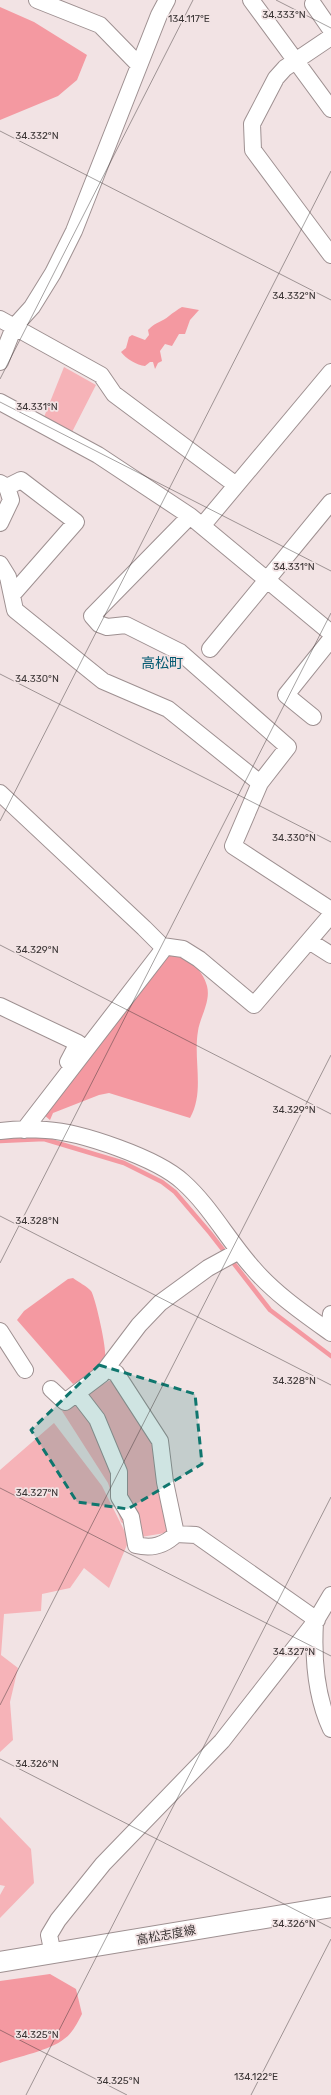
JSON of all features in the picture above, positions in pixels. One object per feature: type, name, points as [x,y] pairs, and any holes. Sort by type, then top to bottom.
[{"type":"main road","name":"高松志度線","points":[[0,1962],[331,1907]]},
{"type":"street","points":[[37,0],[100,25],[139,65]]},
{"type":"street","points":[[0,362],[14,328],[32,307],[53,273],[74,231],[139,65],[167,0]]},
{"type":"street","points":[[251,0],[331,109]]},
{"type":"street","points":[[313,4],[330,39],[285,68],[276,78],[252,124],[253,150],[331,255]]},
{"type":"street","points":[[0,319],[101,375],[114,394],[236,485]]},
{"type":"street","points":[[331,372],[236,485],[92,616],[99,624],[107,627],[126,625],[180,652],[288,747],[260,783],[232,846],[331,910]]},
{"type":"street","points":[[0,402],[98,455],[196,521],[331,633]]},
{"type":"street","points":[[0,523],[11,500],[3,485],[21,480],[76,522],[12,595]]},
{"type":"street","points":[[210,649],[331,502]]},
{"type":"street","points":[[0,564],[8,577],[16,610],[103,681],[168,709],[260,783]]},
{"type":"street","points":[[313,717],[286,695],[331,639]]},
{"type":"street","points":[[0,793],[162,946],[183,949],[199,959],[254,1005],[331,915]]},
{"type":"street","points":[[308,941],[331,955]]},
{"type":"street","points":[[24,1130],[162,951],[162,946]]},
{"type":"street","points":[[0,1006],[78,1043],[67,1064],[66,1077]]},
{"type":"street","points":[[0,1131],[47,1130],[125,1150],[165,1168],[195,1192],[239,1251],[272,1288],[330,1332]]},
{"type":"street","points":[[51,1389],[65,1402],[106,1368],[139,1325],[160,1303],[208,1268],[239,1251]]},
{"type":"street","points":[[330,1332],[331,1314]]},
{"type":"street","points":[[0,1331],[25,1370]]},
{"type":"street","points":[[106,1368],[116,1373],[160,1441],[165,1482],[176,1534]]},
{"type":"street","points":[[77,1393],[97,1419],[119,1472],[119,1497],[131,1517],[136,1545],[157,1546],[168,1542],[176,1534],[196,1535],[316,1621]]},
{"type":"street","points":[[52,1954],[49,1935],[58,1920],[82,1889],[222,1741],[316,1621],[331,1595]]},
{"type":"street","points":[[316,1621],[315,1660],[322,1706],[331,1729]]},
{"type":"highlighted area","points":[[99,1365],[195,1394],[202,1464],[128,1509],[77,1502],[31,1430]]},
{"type":"shaded area","points":[[0,7],[34,22],[87,55],[77,80],[58,96],[0,120]]},
{"type":"shaded area","points":[[182,307],[199,310],[190,320],[185,334],[179,334],[172,346],[165,344],[160,351],[162,361],[158,363],[155,369],[153,362],[150,362],[145,366],[132,361],[123,355],[121,352],[126,348],[129,337],[132,335],[145,340],[149,335],[148,330],[151,327]]},
{"type":"shaded area","points":[[64,367],[96,385],[72,432],[44,417]]},
{"type":"shaded area","points":[[171,955],[183,958],[194,964],[205,980],[208,992],[208,997],[198,1031],[197,1097],[190,1118],[109,1093],[99,1095],[53,1113],[50,1120],[44,1115],[164,960]]},
{"type":"shaded area","points":[[73,1278],[89,1289],[93,1295],[100,1323],[105,1357],[104,1362],[97,1370],[73,1384],[17,1320],[24,1311],[68,1279]]},
{"type":"shaded area","points":[[116,1377],[155,1440],[171,1532],[141,1537],[121,1522],[108,1483],[62,1411],[87,1393]]},
{"type":"shaded area","points":[[54,1423],[102,1486],[129,1540],[109,1588],[84,1568],[70,1588],[42,1594],[41,1611],[4,1614],[1,1655],[18,1668],[10,1702],[13,1740],[0,1752],[0,1470]]},
{"type":"shaded area","points":[[0,1817],[31,1849],[34,1883],[0,1918],[0,1895],[5,1886],[0,1885]]},
{"type":"shaded area","points":[[50,1974],[76,1989],[82,2014],[77,2024],[67,2037],[51,2047],[0,2063],[0,1981]]},
{"type":"waterway","points":[[0,1141],[44,1139],[124,1163],[162,1182],[175,1192],[210,1233],[270,1310],[331,1356]]},
{"type":"district","name":"高松町","points":[[162,663]]}]
